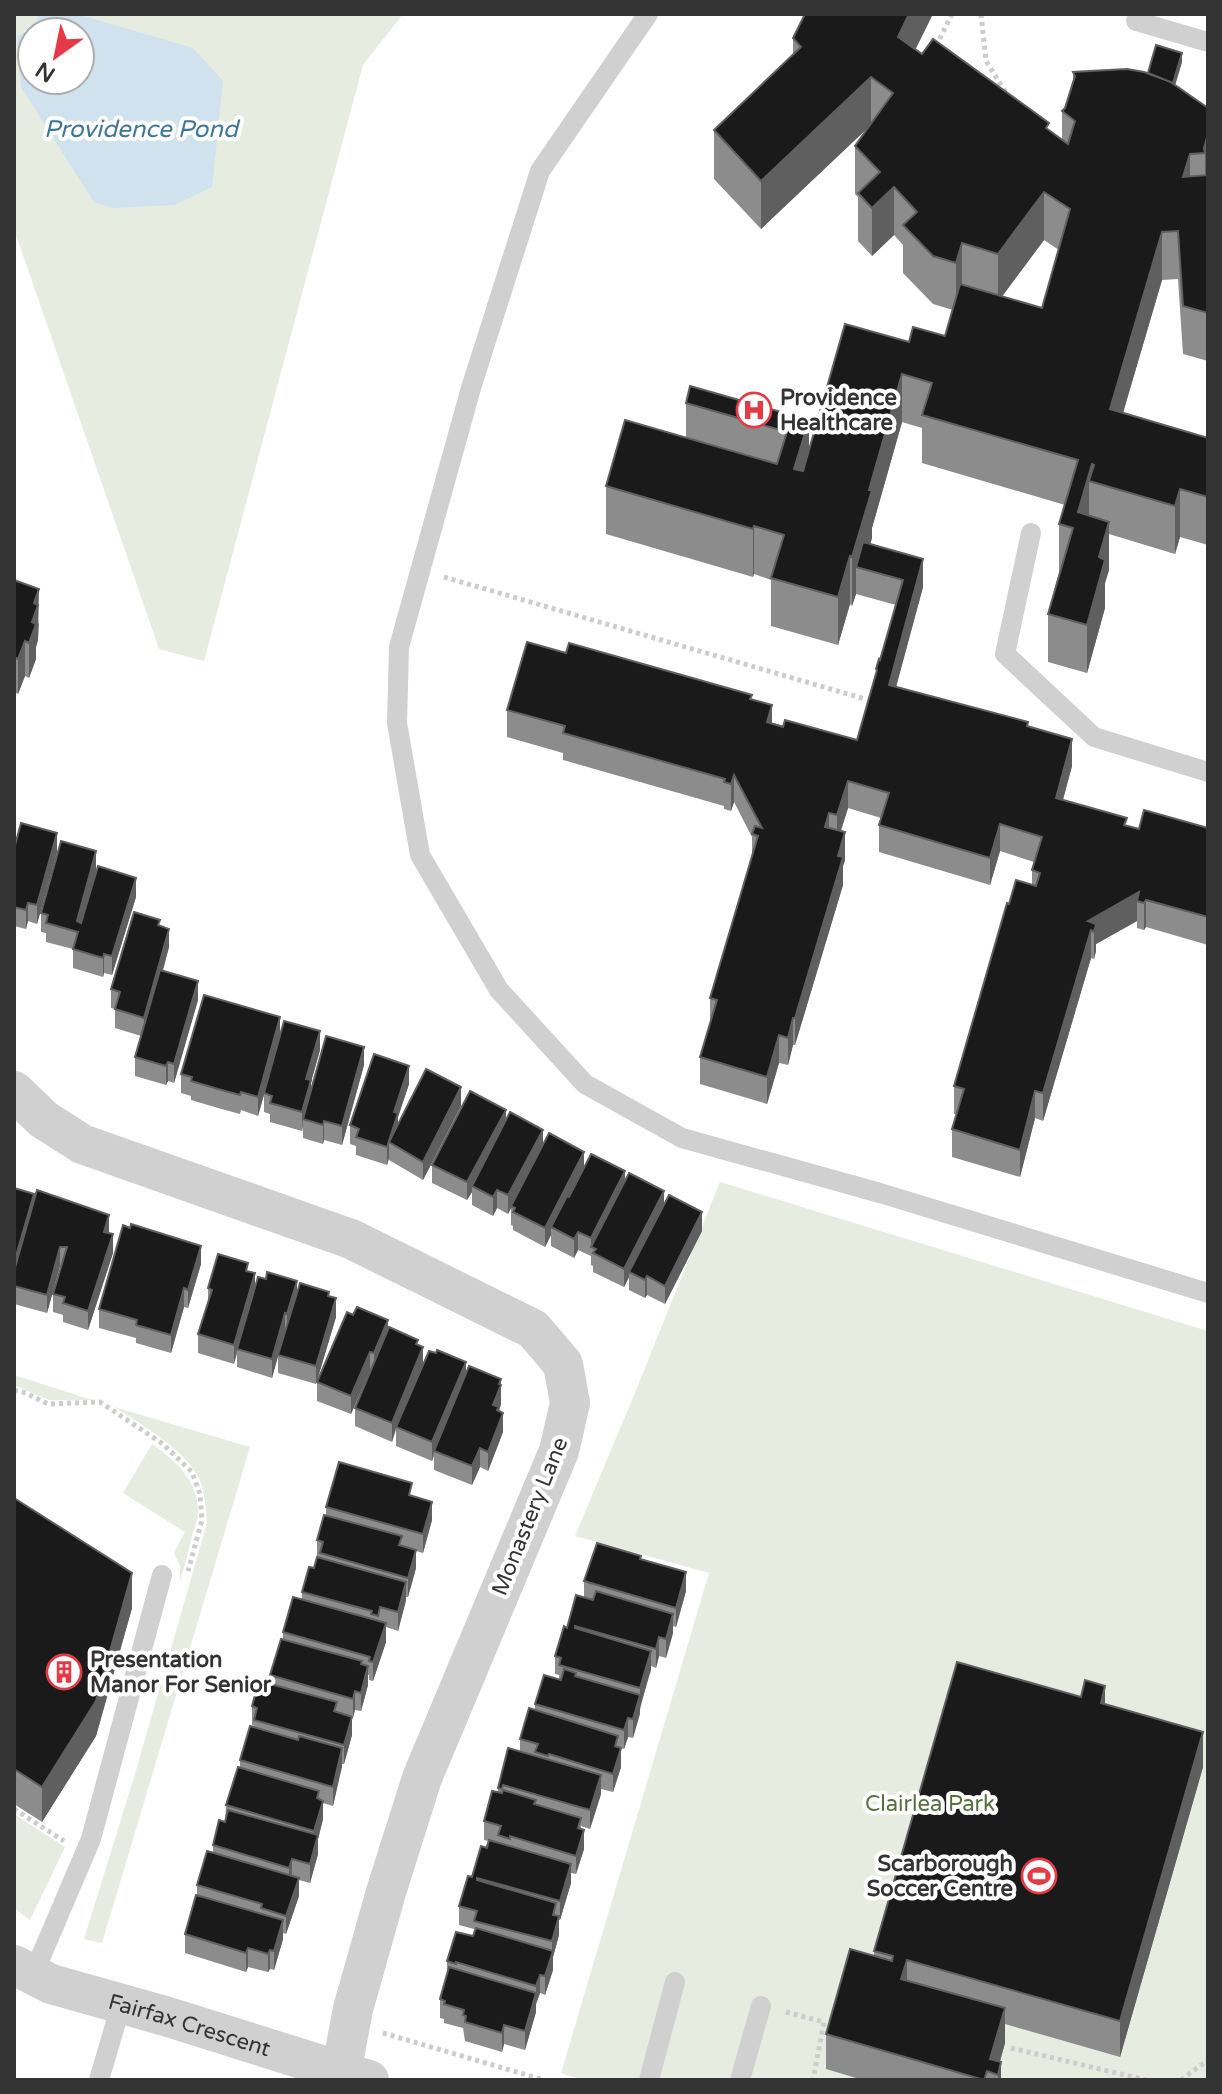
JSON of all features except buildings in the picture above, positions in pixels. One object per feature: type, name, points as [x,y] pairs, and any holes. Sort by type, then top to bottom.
[{"type":"street","name":"Monastery Lane","points":[[14,1091],[43,1119],[82,1144],[351,1239],[533,1329],[563,1364],[570,1403],[559,1451],[414,1799],[353,2009],[355,2076]]},
{"type":"street","name":"Fairfax Crescent","points":[[23,1970],[51,1984],[355,2076]]},
{"type":"lane","points":[[648,14],[540,171],[471,388],[399,647],[397,723],[420,855],[499,990],[585,1084],[682,1138],[880,1193],[1208,1293]]},
{"type":"lane","points":[[1138,14],[1136,21],[1208,42]]},
{"type":"lane","points":[[1031,533],[1005,654],[1094,737],[1208,772]]},
{"type":"lane","points":[[23,1970],[91,1839],[162,1575]]},
{"type":"lane","points":[[649,2080],[675,1982]]},
{"type":"lane","points":[[99,2080],[121,2005]]},
{"type":"lane","points":[[740,2080],[761,2006]]},
{"type":"path","points":[[934,50],[952,14]]},
{"type":"path","points":[[981,14],[986,61],[1012,101]]},
{"type":"path","points":[[421,571],[865,699]]},
{"type":"path","points":[[14,1809],[84,1854]]},
{"type":"path","points":[[761,2006],[824,2022],[813,2080]]},
{"type":"path","points":[[378,2031],[544,2080]]},
{"type":"path","points":[[1011,2048],[1146,2080]]},
{"type":"path","points":[[1181,2080],[1208,2060]]},
{"type":"green space","points":[[14,14],[403,14],[363,65],[204,661],[159,649],[14,229]]},
{"type":"green space","name":"Clairlea Park","points":[[720,1182],[1208,1331],[1208,2080],[583,2080],[561,2073],[709,1573],[575,1536]]},
{"type":"green space","points":[[14,1375],[92,1400],[49,1400],[14,1385]]},
{"type":"green space","points":[[114,1407],[250,1447],[102,1943],[84,1939],[207,1523],[205,1500],[197,1474],[165,1441]]},
{"type":"green space","points":[[152,1444],[184,1473],[195,1492],[198,1519],[180,1581],[180,1566],[174,1553],[185,1532],[123,1493]]},
{"type":"green space","points":[[14,1814],[65,1847],[30,1920],[14,1908]]},
{"type":"water","name":"Providence Pond","points":[[40,14],[84,16],[39,16]]},
{"type":"water","name":"Providence Pond","points":[[96,20],[193,48],[223,81],[212,187],[175,205],[112,208],[94,202],[27,96],[96,96]]},
{"type":"place","name":"Providence Healthcare","points":[[754,410]]},
{"type":"place","name":"Presentation Manor For Senior","points":[[64,1672]]},
{"type":"place","name":"Scarborough Soccer Centre","points":[[1039,1876]]}]
